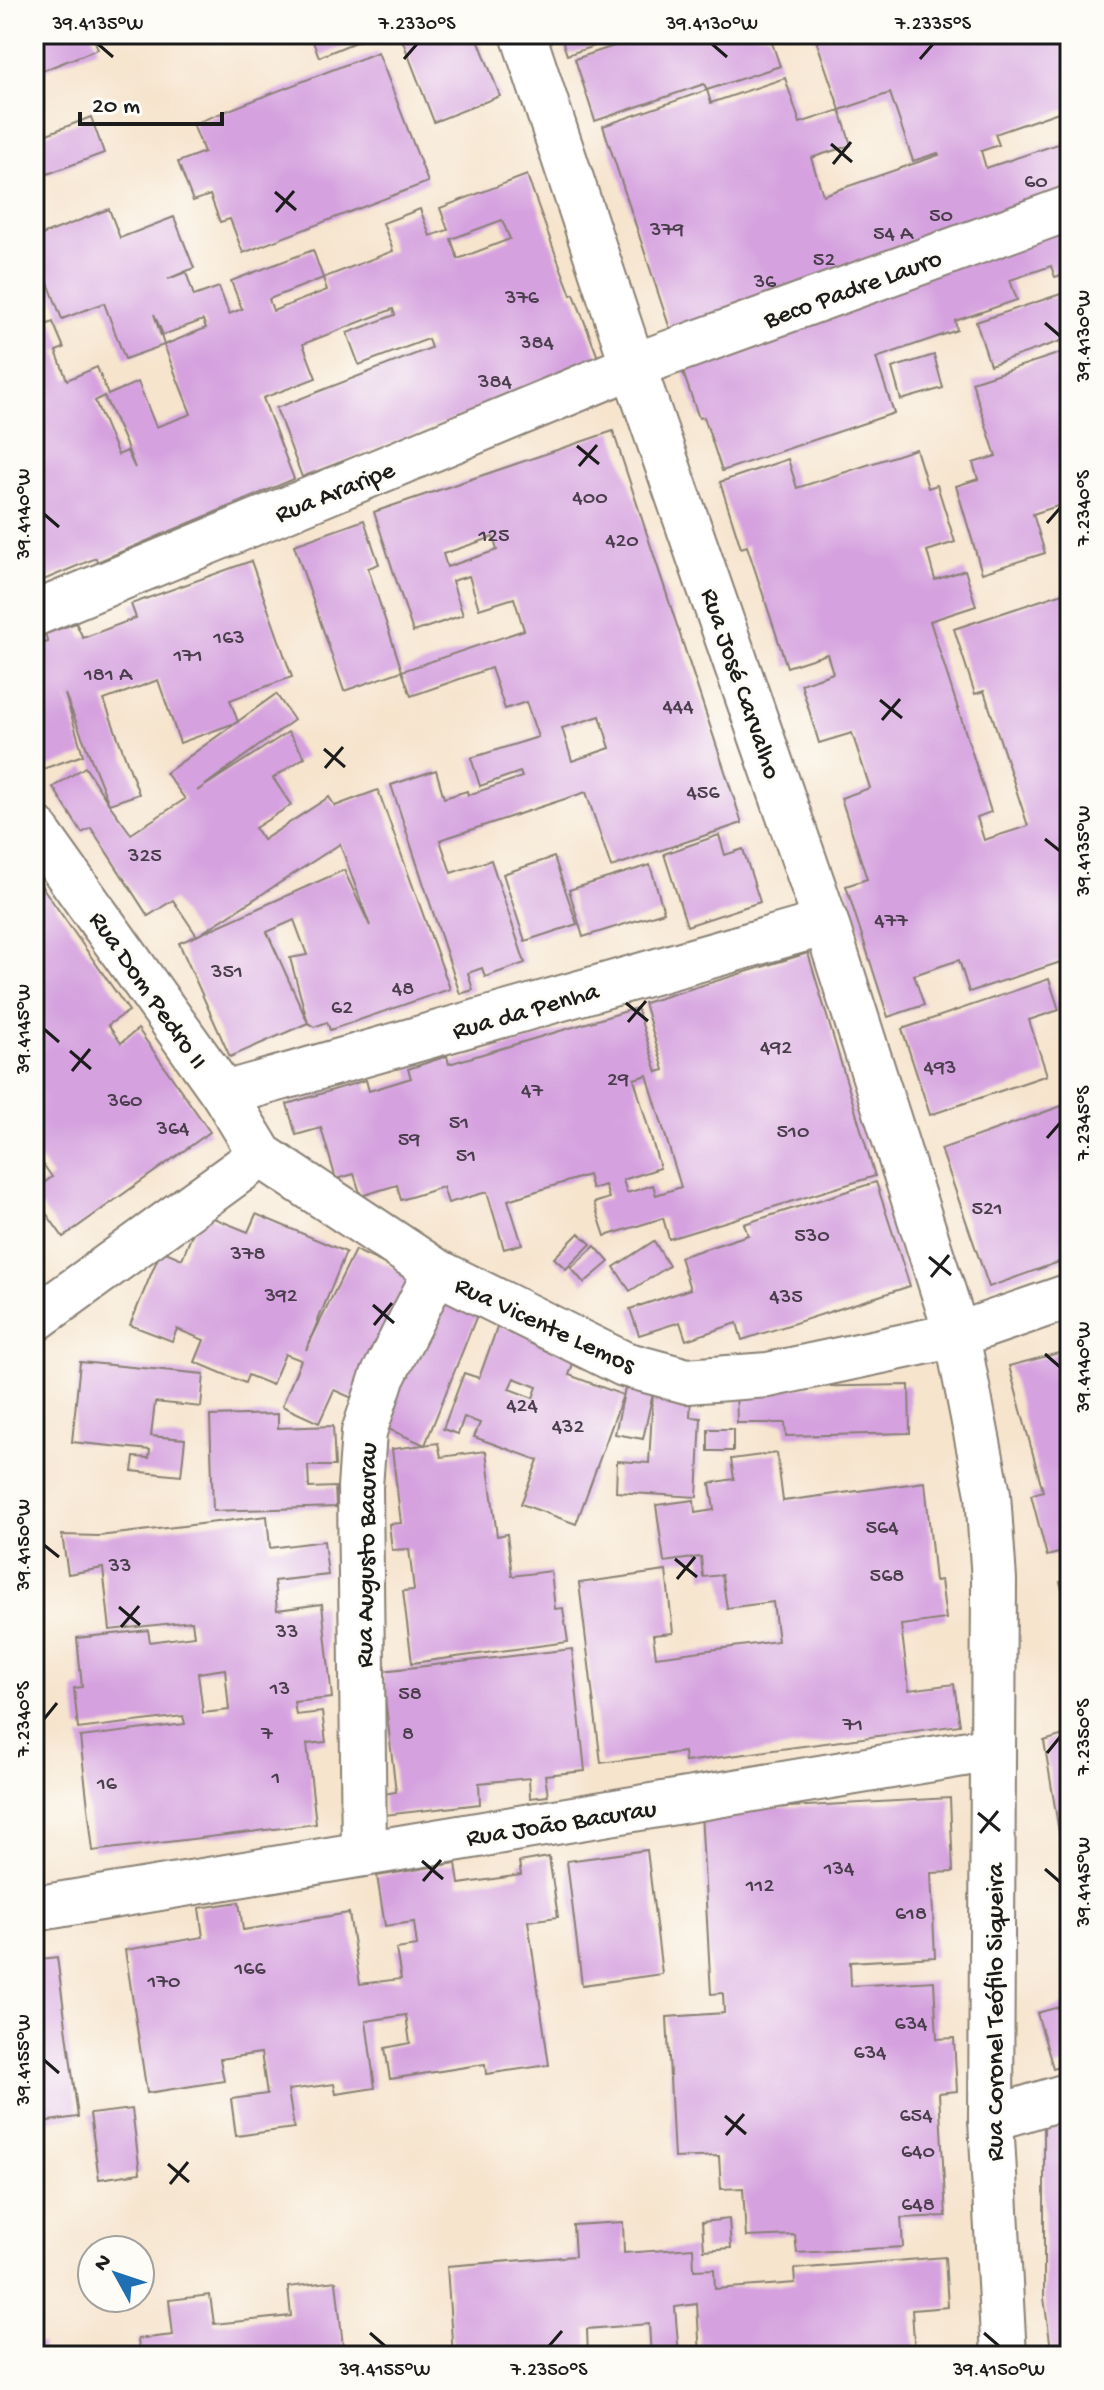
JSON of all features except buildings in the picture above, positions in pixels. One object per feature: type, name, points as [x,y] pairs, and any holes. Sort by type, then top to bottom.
[{"type":"street","name":"Rua José Carvalho","points":[[523,34],[633,366],[826,923],[957,1335]]},
{"type":"street","name":"Beco Padre Lauro","points":[[633,366],[1070,208]]},
{"type":"street","name":"Rua Araripe","points":[[34,614],[633,366]]},
{"type":"street","name":"Rua Dom Pedro II","points":[[34,827],[224,1094],[261,1155]]},
{"type":"street","name":"Rua da Penha","points":[[224,1094],[826,923]]},
{"type":"street","name":"Rua Vicente Lemos","points":[[261,1155],[436,1271],[624,1364],[687,1381],[768,1375],[957,1335],[1070,1296]]},
{"type":"street","points":[[34,1320],[261,1155]]},
{"type":"street","name":"Rua Augusto Bacurau","points":[[364,1854],[360,1487],[364,1432],[382,1378],[436,1271]]},
{"type":"street","name":"Rua Coronel Teófilo Siqueira","points":[[957,1335],[988,1494],[994,1580],[991,2119],[1004,2356]]},
{"type":"street","name":"Rua João Bacurau","points":[[34,1909],[993,1749]]},
{"type":"street","points":[[991,2119],[1070,2095]]}]
